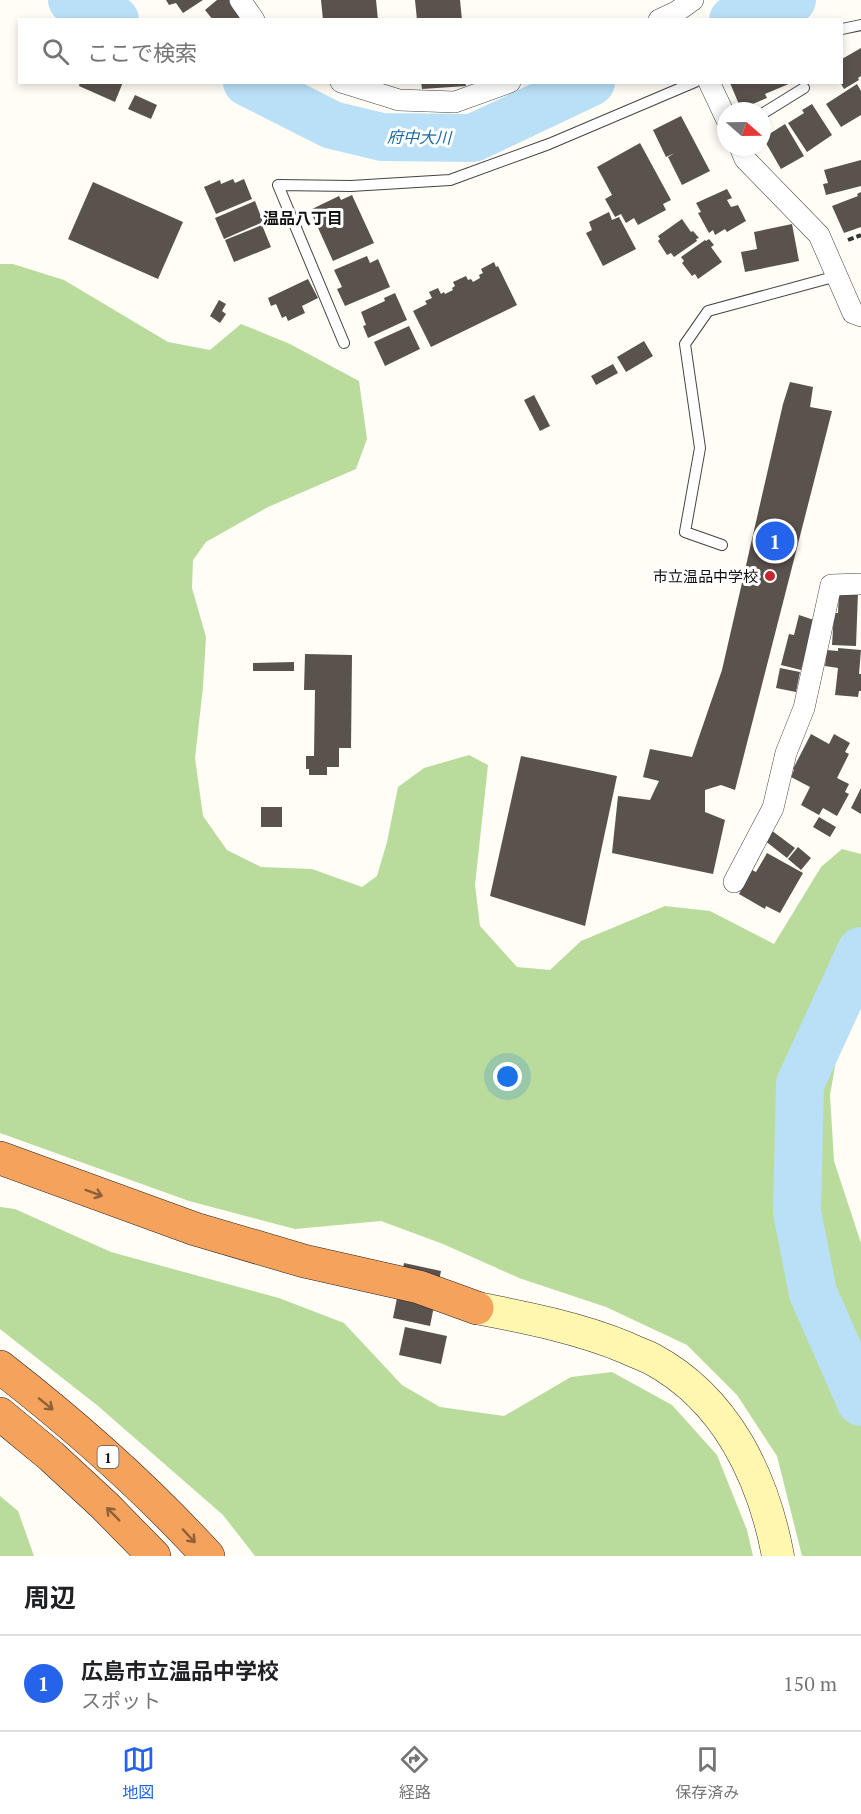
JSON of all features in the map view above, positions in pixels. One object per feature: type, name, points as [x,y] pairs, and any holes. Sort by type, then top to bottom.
[{"type":"highway","points":[[0,1158],[195,1229],[304,1261],[419,1287],[477,1308]]},
{"type":"highway","points":[[0,1182],[17,1186],[142,1234],[266,1272],[415,1305],[477,1308]]},
{"type":"highway","name":"1","points":[[0,1367],[76,1428],[138,1483],[208,1556]]},
{"type":"highway","points":[[0,1414],[51,1456],[154,1556]]},
{"type":"street","points":[[240,0],[253,18]]},
{"type":"street","points":[[347,84],[399,100],[455,102],[504,84]]},
{"type":"street","points":[[710,84],[718,102]]},
{"type":"street","points":[[744,156],[819,235],[853,313],[861,316]]},
{"type":"street","points":[[734,882],[773,808],[786,753],[804,708],[831,585],[861,584]]},
{"type":"street","points":[[477,1308],[545,1321],[609,1341],[652,1359],[682,1380],[711,1405],[735,1437],[750,1465],[765,1503],[778,1556]]},
{"type":"lane","points":[[843,29],[861,25]]},
{"type":"lane","points":[[344,343],[278,185],[351,186],[450,180],[549,144],[690,84]]},
{"type":"lane","points":[[771,108],[804,88]]},
{"type":"lane","points":[[722,545],[685,532],[700,448],[685,344],[708,311],[837,276]]},
{"type":"green space","points":[[0,264],[13,264],[64,280],[168,342],[210,350],[241,324],[290,344],[359,381],[367,439],[356,469],[268,507],[206,542],[193,560],[192,588],[206,637],[195,758],[203,816],[227,850],[261,867],[312,869],[362,887],[377,876],[387,842],[398,787],[424,768],[469,755],[488,765],[475,885],[480,926],[517,967],[550,970],[581,941],[665,906],[710,911],[774,944],[821,867],[842,849],[861,854],[861,981],[840,1038],[830,1095],[834,1161],[861,1243],[861,1556],[802,1556],[777,1456],[737,1395],[687,1345],[606,1307],[519,1278],[443,1244],[381,1221],[295,1229],[189,1201],[0,1133]]},
{"type":"green space","points":[[0,1207],[15,1209],[111,1252],[279,1298],[344,1323],[402,1385],[440,1407],[504,1416],[571,1377],[612,1372],[672,1405],[717,1455],[747,1530],[753,1556],[255,1556],[223,1515],[98,1406],[0,1329]]},
{"type":"green space","points":[[0,1496],[18,1511],[34,1556],[0,1556]]},
{"type":"building","points":[[166,0],[203,0],[183,13],[176,3],[169,5]]},
{"type":"building","points":[[217,0],[232,0],[246,18],[211,18],[205,10]]},
{"type":"building","points":[[321,0],[376,0],[378,18],[323,18]]},
{"type":"building","points":[[415,0],[460,0],[462,18],[417,18]]},
{"type":"building","points":[[861,48],[861,76],[859,80],[844,89],[841,84],[843,84],[843,58]]},
{"type":"building","points":[[80,84],[122,84],[115,102],[79,86]]},
{"type":"building","points":[[421,84],[466,84],[466,86],[422,89]]},
{"type":"building","points":[[730,84],[789,84],[765,94],[767,98],[758,102],[738,102]]},
{"type":"building","points":[[857,84],[861,91],[861,115],[841,127],[826,104]]},
{"type":"building","points":[[135,95],[157,105],[151,119],[128,109]]},
{"type":"building","points":[[812,104],[832,135],[807,152],[788,123],[804,113],[802,110]]},
{"type":"building","points":[[681,116],[710,171],[682,185],[668,157],[675,153],[666,157],[653,130]]},
{"type":"building","points":[[785,124],[804,156],[781,169],[771,152],[771,133]]},
{"type":"building","points":[[640,143],[671,200],[663,204],[666,210],[638,225],[634,218],[626,223],[621,214],[615,217],[605,199],[612,195],[597,167]]},
{"type":"building","points":[[861,160],[861,186],[826,195],[823,184],[828,183],[824,170]]},
{"type":"building","points":[[233,179],[235,183],[244,179],[252,199],[216,214],[204,187],[220,180],[221,184]]},
{"type":"building","points":[[93,182],[183,222],[158,279],[68,239]]},
{"type":"building","points":[[727,189],[732,198],[727,200],[731,207],[738,205],[746,221],[727,232],[725,229],[715,235],[713,230],[709,233],[698,213],[701,212],[696,203]]},
{"type":"building","points":[[861,192],[861,227],[844,233],[832,206],[858,196],[857,194]]},
{"type":"building","points":[[352,195],[374,243],[333,261],[310,210],[339,196],[341,200]]},
{"type":"building","points":[[255,201],[263,222],[224,239],[215,218]]},
{"type":"building","points":[[609,212],[612,220],[619,217],[636,249],[603,266],[586,233],[592,230],[589,222]]},
{"type":"building","points":[[682,219],[691,232],[693,231],[699,238],[674,257],[671,253],[667,255],[658,241],[660,239],[658,236]]},
{"type":"building","points":[[792,224],[799,261],[745,272],[741,252],[757,249],[754,232]]},
{"type":"building","points":[[262,225],[271,247],[234,262],[225,240]]},
{"type":"building","points":[[709,239],[714,245],[711,247],[722,262],[698,279],[695,274],[692,276],[682,263],[684,261],[681,257]]},
{"type":"building","points":[[367,256],[370,263],[378,259],[390,287],[345,306],[337,289],[342,287],[334,270]]},
{"type":"building","points":[[494,262],[517,305],[431,347],[413,311],[427,304],[425,301],[432,298],[429,292],[438,288],[441,294],[444,292],[445,294],[453,290],[455,286],[453,282],[466,276],[473,282],[480,278],[479,275],[483,273],[481,269]]},
{"type":"building","points":[[308,279],[318,298],[302,306],[305,313],[288,321],[286,316],[282,318],[276,304],[271,306],[268,298]]},
{"type":"building","points":[[395,293],[407,320],[368,338],[361,312],[385,301],[384,298]]},
{"type":"building","points":[[219,300],[226,304],[222,311],[226,314],[220,323],[210,316]]},
{"type":"building","points":[[409,326],[420,349],[385,366],[374,342]]},
{"type":"building","points":[[644,341],[653,356],[626,372],[617,357]]},
{"type":"building","points":[[613,364],[618,373],[596,385],[591,376]]},
{"type":"building","points":[[790,382],[813,387],[810,407],[832,411],[735,790],[721,785],[705,790],[705,812],[725,820],[713,874],[612,853],[618,796],[650,800],[659,781],[643,777],[650,749],[692,757],[722,670]]},
{"type":"building","points":[[534,395],[550,426],[540,431],[524,400]]},
{"type":"building","points":[[839,592],[858,592],[856,646],[832,645],[834,613],[838,613]]},
{"type":"building","points":[[799,615],[814,620],[801,670],[781,665],[789,634],[794,635]]},
{"type":"building","points":[[838,648],[861,650],[859,674],[861,674],[861,691],[858,697],[835,695],[838,668],[825,666],[827,650],[838,651]]},
{"type":"building","points":[[305,654],[352,655],[351,748],[339,748],[339,767],[327,767],[327,775],[309,775],[309,769],[306,769],[306,756],[314,756],[315,690],[304,690]]},
{"type":"building","points":[[294,662],[294,671],[253,671],[253,663]]},
{"type":"building","points":[[780,668],[800,672],[796,692],[776,688]]},
{"type":"building","points":[[811,734],[829,744],[834,734],[850,743],[845,752],[849,754],[837,778],[849,784],[845,792],[849,794],[837,816],[823,808],[819,815],[801,805],[810,787],[791,777]]},
{"type":"building","points":[[521,756],[617,776],[585,926],[490,896]]},
{"type":"building","points":[[861,788],[861,814],[851,808]]},
{"type":"building","points":[[261,807],[282,807],[282,827],[261,827]]},
{"type":"building","points":[[819,817],[836,827],[830,837],[813,827]]},
{"type":"building","points":[[771,830],[795,848],[787,858],[764,840]]},
{"type":"building","points":[[798,847],[811,858],[801,870],[788,859]]},
{"type":"building","points":[[767,853],[803,873],[780,913],[766,906],[765,909],[739,894],[752,870],[756,872]]},
{"type":"building","points":[[404,1263],[441,1271],[430,1326],[393,1318]]},
{"type":"building","points":[[405,1327],[447,1336],[441,1364],[399,1355]]},
{"type":"waterway","name":"府中大川","points":[[72,0],[111,18]]},
{"type":"waterway","name":"府中大川","points":[[739,18],[792,0]]},
{"type":"waterway","name":"府中大川","points":[[251,84],[332,125],[382,137],[473,138],[587,84]]},
{"type":"waterway","points":[[861,951],[800,1084],[797,1212],[813,1293],[861,1402]]},
{"type":"place","name":"広島市立温品中学校","points":[[775,541]]},
{"type":"place","name":"市立温品中学校","points":[[770,576]]},
{"type":"district","name":"温品八丁目","points":[[303,218]]}]
